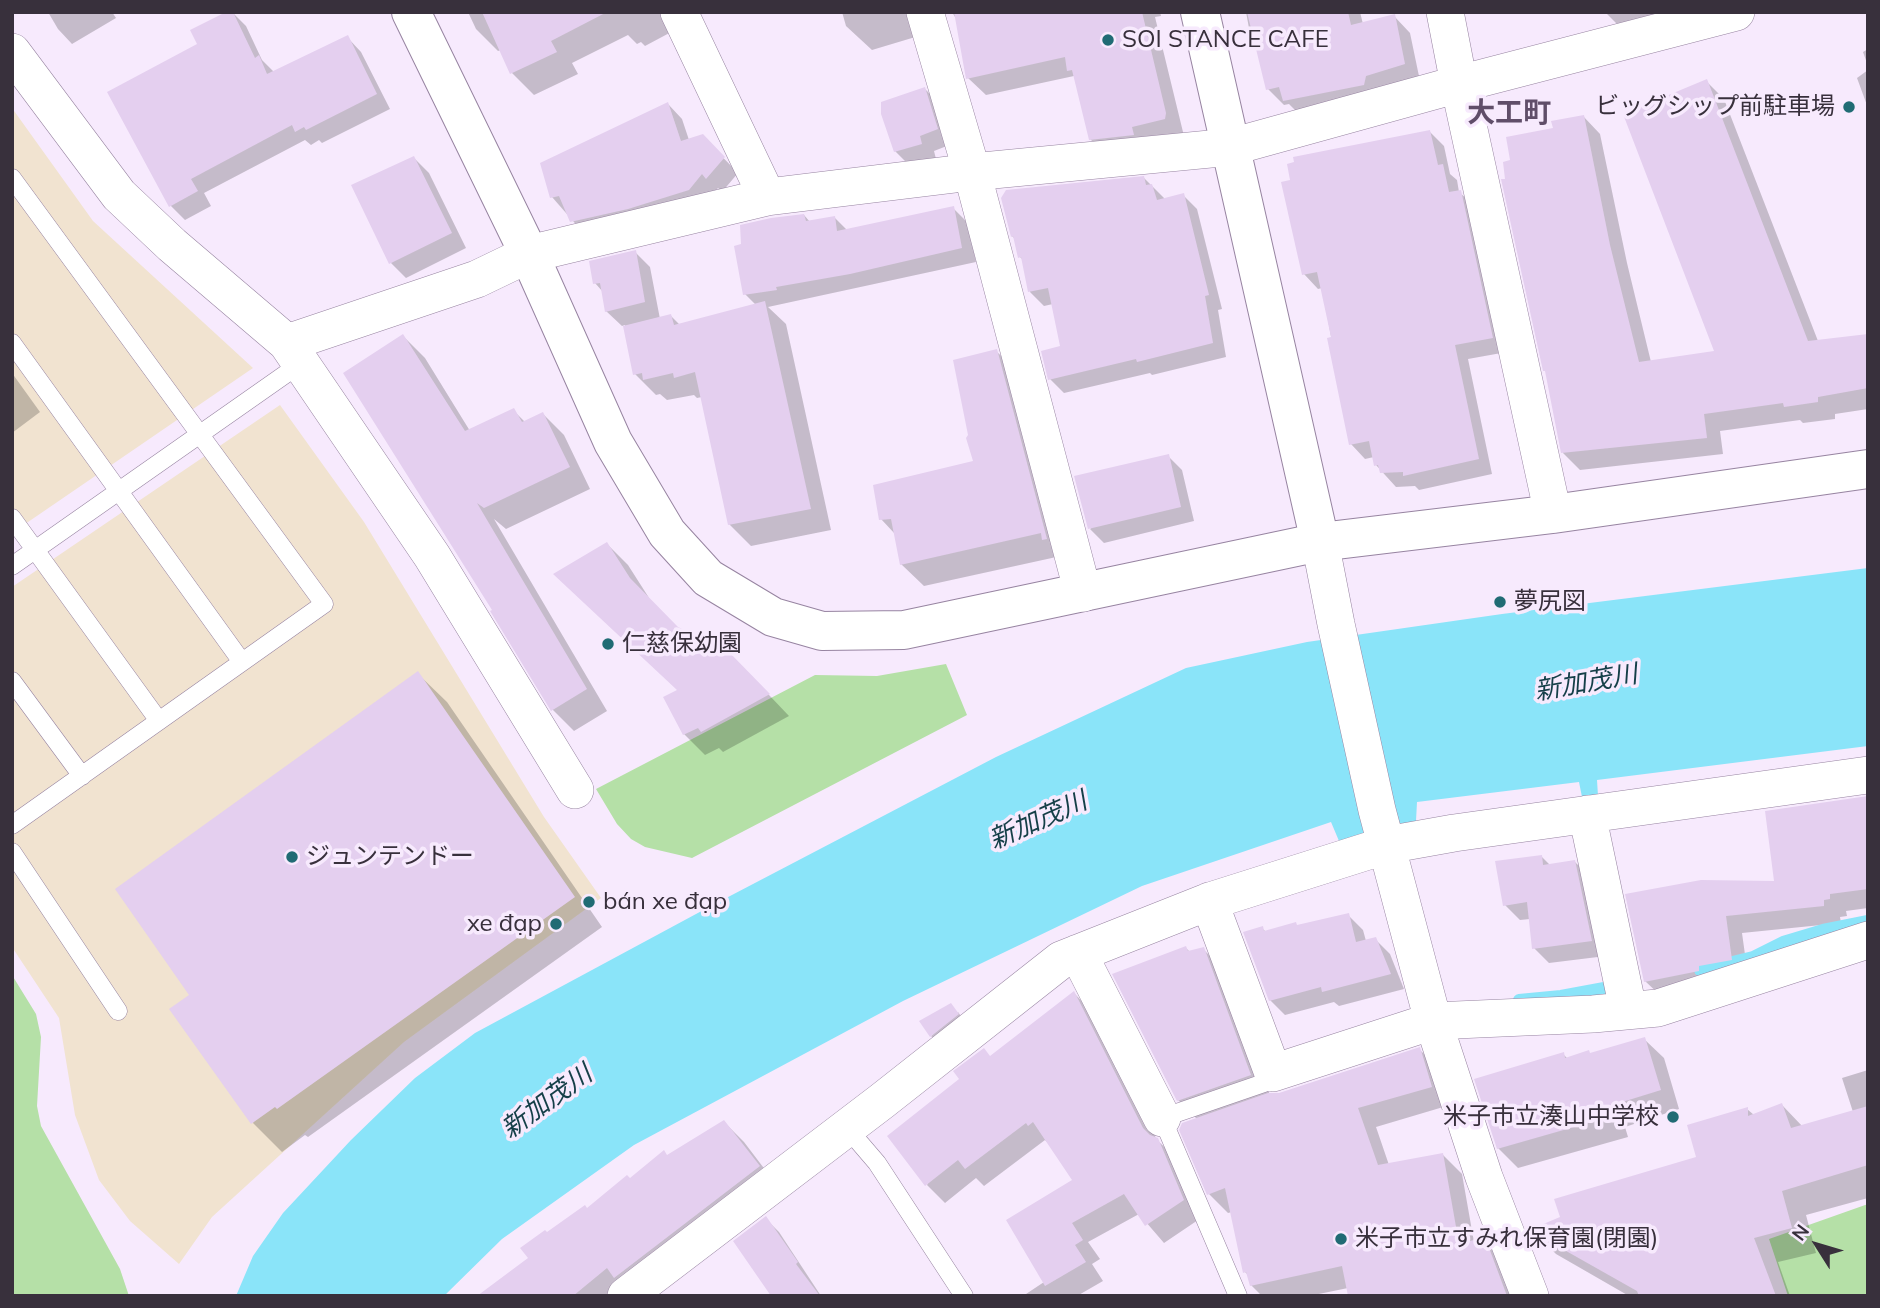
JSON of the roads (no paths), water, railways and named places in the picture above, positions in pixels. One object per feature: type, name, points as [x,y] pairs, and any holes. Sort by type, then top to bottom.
[{"type":"street","points":[[411,12],[529,254],[613,442],[667,533],[708,578],[773,617],[822,631],[904,630],[1320,542],[1553,514],[1868,469]]},
{"type":"street","points":[[679,12],[767,197]]},
{"type":"street","points":[[925,12],[972,172],[1083,593]]},
{"type":"street","points":[[1200,12],[1320,542],[1377,810],[1433,1021],[1485,1177],[1530,1296]]},
{"type":"street","points":[[1445,12],[1553,514]]},
{"type":"street","points":[[293,354],[477,279],[529,254],[767,197],[972,172],[1231,147],[1735,12]]},
{"type":"street","points":[[12,52],[119,195],[293,354],[432,556],[575,790]]},
{"type":"street","points":[[626,1296],[847,1128],[1061,960],[1209,901],[1387,845],[1868,775]]},
{"type":"street","points":[[1587,814],[1628,1009]]},
{"type":"street","points":[[1209,901],[1273,1073],[1433,1021],[1593,1014],[1658,1008],[1868,940]]},
{"type":"street","points":[[1078,953],[1162,1118]]},
{"type":"lane","points":[[12,178],[324,604],[12,825]]},
{"type":"lane","points":[[12,344],[242,662]]},
{"type":"lane","points":[[12,566],[200,434],[293,354]]},
{"type":"lane","points":[[12,518],[159,721]]},
{"type":"lane","points":[[12,681],[82,776]]},
{"type":"lane","points":[[12,852],[118,1011]]},
{"type":"lane","points":[[1238,1296],[1162,1118],[1264,1083],[1273,1073]]},
{"type":"lane","points":[[847,1128],[877,1163],[964,1296]]},
{"type":"water","name":"新加茂川","points":[[1868,568],[1868,746],[1597,780],[1598,796],[1582,797],[1579,782],[1417,802],[1416,821],[1339,841],[1331,822],[1142,886],[903,1001],[634,1145],[502,1239],[444,1296],[236,1296],[253,1256],[283,1213],[351,1140],[415,1078],[475,1033],[996,757],[1186,668],[1307,642],[1502,614]]},
{"type":"waterway","points":[[1700,970],[1753,957],[1783,942],[1823,930],[1868,921]]},
{"type":"waterway","points":[[1519,1000],[1561,996],[1615,986]]},
{"type":"place","name":"SOI STANCE CAFE","points":[[1108,40]]},
{"type":"place","name":"ビッグシップ前駐車場","points":[[1849,107]]},
{"type":"place","name":"夢尻図","points":[[1500,602]]},
{"type":"place","name":"仁慈保幼園","points":[[608,644]]},
{"type":"place","name":"ジュンテンドー","points":[[292,857]]},
{"type":"place","name":"bán xe đạp","points":[[589,902]]},
{"type":"place","name":"xe đạp","points":[[556,924]]},
{"type":"place","name":"米子市立湊山中学校","points":[[1673,1117]]},
{"type":"place","name":"米子市立すみれ保育園(閉園)","points":[[1341,1239]]},
{"type":"district","name":"大工町","points":[[1509,114]]}]
